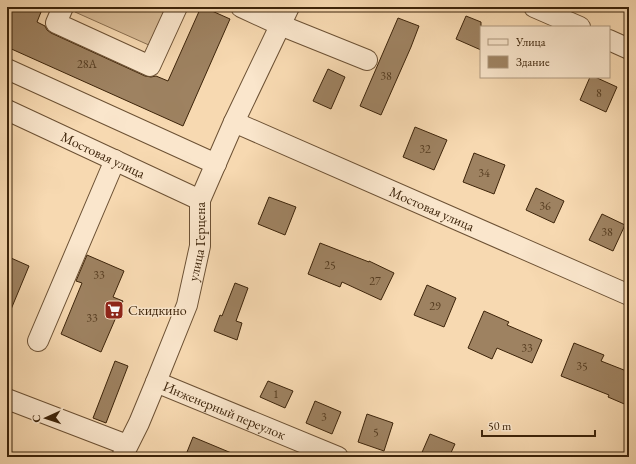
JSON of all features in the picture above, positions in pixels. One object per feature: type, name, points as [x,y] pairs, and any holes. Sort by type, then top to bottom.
[{"type":"street","points":[[63,7],[56,23],[150,66],[177,7]]},
{"type":"street","points":[[242,7],[280,25],[368,60]]},
{"type":"street","name":"улица Герцена","points":[[125,451],[156,382],[187,305],[200,246],[200,200],[234,122],[289,7]]},
{"type":"street","points":[[534,7],[578,26]]},
{"type":"street","points":[[610,40],[629,49]]},
{"type":"street","points":[[7,70],[216,164]]},
{"type":"street","name":"Мостовая улица","points":[[7,110],[200,200]]},
{"type":"street","name":"Мостовая улица","points":[[234,122],[629,295]]},
{"type":"street","points":[[38,341],[115,160]]},
{"type":"street","name":"Инженерный переулок","points":[[156,382],[338,457]]},
{"type":"street","points":[[7,399],[125,451]]},
{"type":"shaded area","points":[[77,7],[168,7],[151,46],[75,12]]},
{"type":"building","points":[[7,7],[43,7],[37,22],[45,26],[51,33],[145,76],[156,76],[168,81],[201,7],[230,19],[183,126],[7,47]]},
{"type":"building","points":[[466,16],[481,22],[480,50],[456,39]]},
{"type":"building","points":[[398,18],[419,26],[381,115],[360,106]]},
{"type":"building","points":[[328,69],[345,77],[331,109],[313,101]]},
{"type":"building","points":[[590,78],[597,78],[617,87],[606,112],[580,100]]},
{"type":"building","points":[[415,127],[447,140],[434,170],[403,157]]},
{"type":"building","points":[[474,153],[505,165],[494,194],[463,182]]},
{"type":"building","points":[[536,188],[564,201],[554,223],[526,210]]},
{"type":"building","points":[[269,197],[296,207],[285,235],[258,224]]},
{"type":"building","points":[[602,214],[625,225],[613,251],[589,240]]},
{"type":"building","points":[[320,243],[369,261],[394,273],[381,300],[342,282],[340,287],[308,274]]},
{"type":"building","points":[[87,255],[124,271],[113,297],[123,301],[101,352],[61,334],[82,283],[76,281]]},
{"type":"building","points":[[11,258],[29,266],[7,319],[7,267]]},
{"type":"building","points":[[235,283],[248,288],[236,321],[242,323],[237,340],[214,331],[220,315],[222,316]]},
{"type":"building","points":[[427,285],[456,298],[444,327],[414,315]]},
{"type":"building","points":[[484,311],[509,322],[507,325],[542,340],[532,363],[497,348],[492,359],[468,348]]},
{"type":"building","points":[[574,343],[604,355],[601,361],[629,372],[629,406],[608,397],[609,395],[561,376]]},
{"type":"building","points":[[115,361],[128,366],[106,423],[93,418]]},
{"type":"building","points":[[268,381],[293,391],[285,408],[260,397]]},
{"type":"building","points":[[315,401],[341,412],[332,434],[306,423]]},
{"type":"building","points":[[367,414],[393,423],[384,451],[358,442]]},
{"type":"building","points":[[430,434],[455,444],[449,457],[420,457]]},
{"type":"building","points":[[193,437],[241,457],[185,457]]},
{"type":"place","name":"Скидкино","points":[[114,310]]}]
